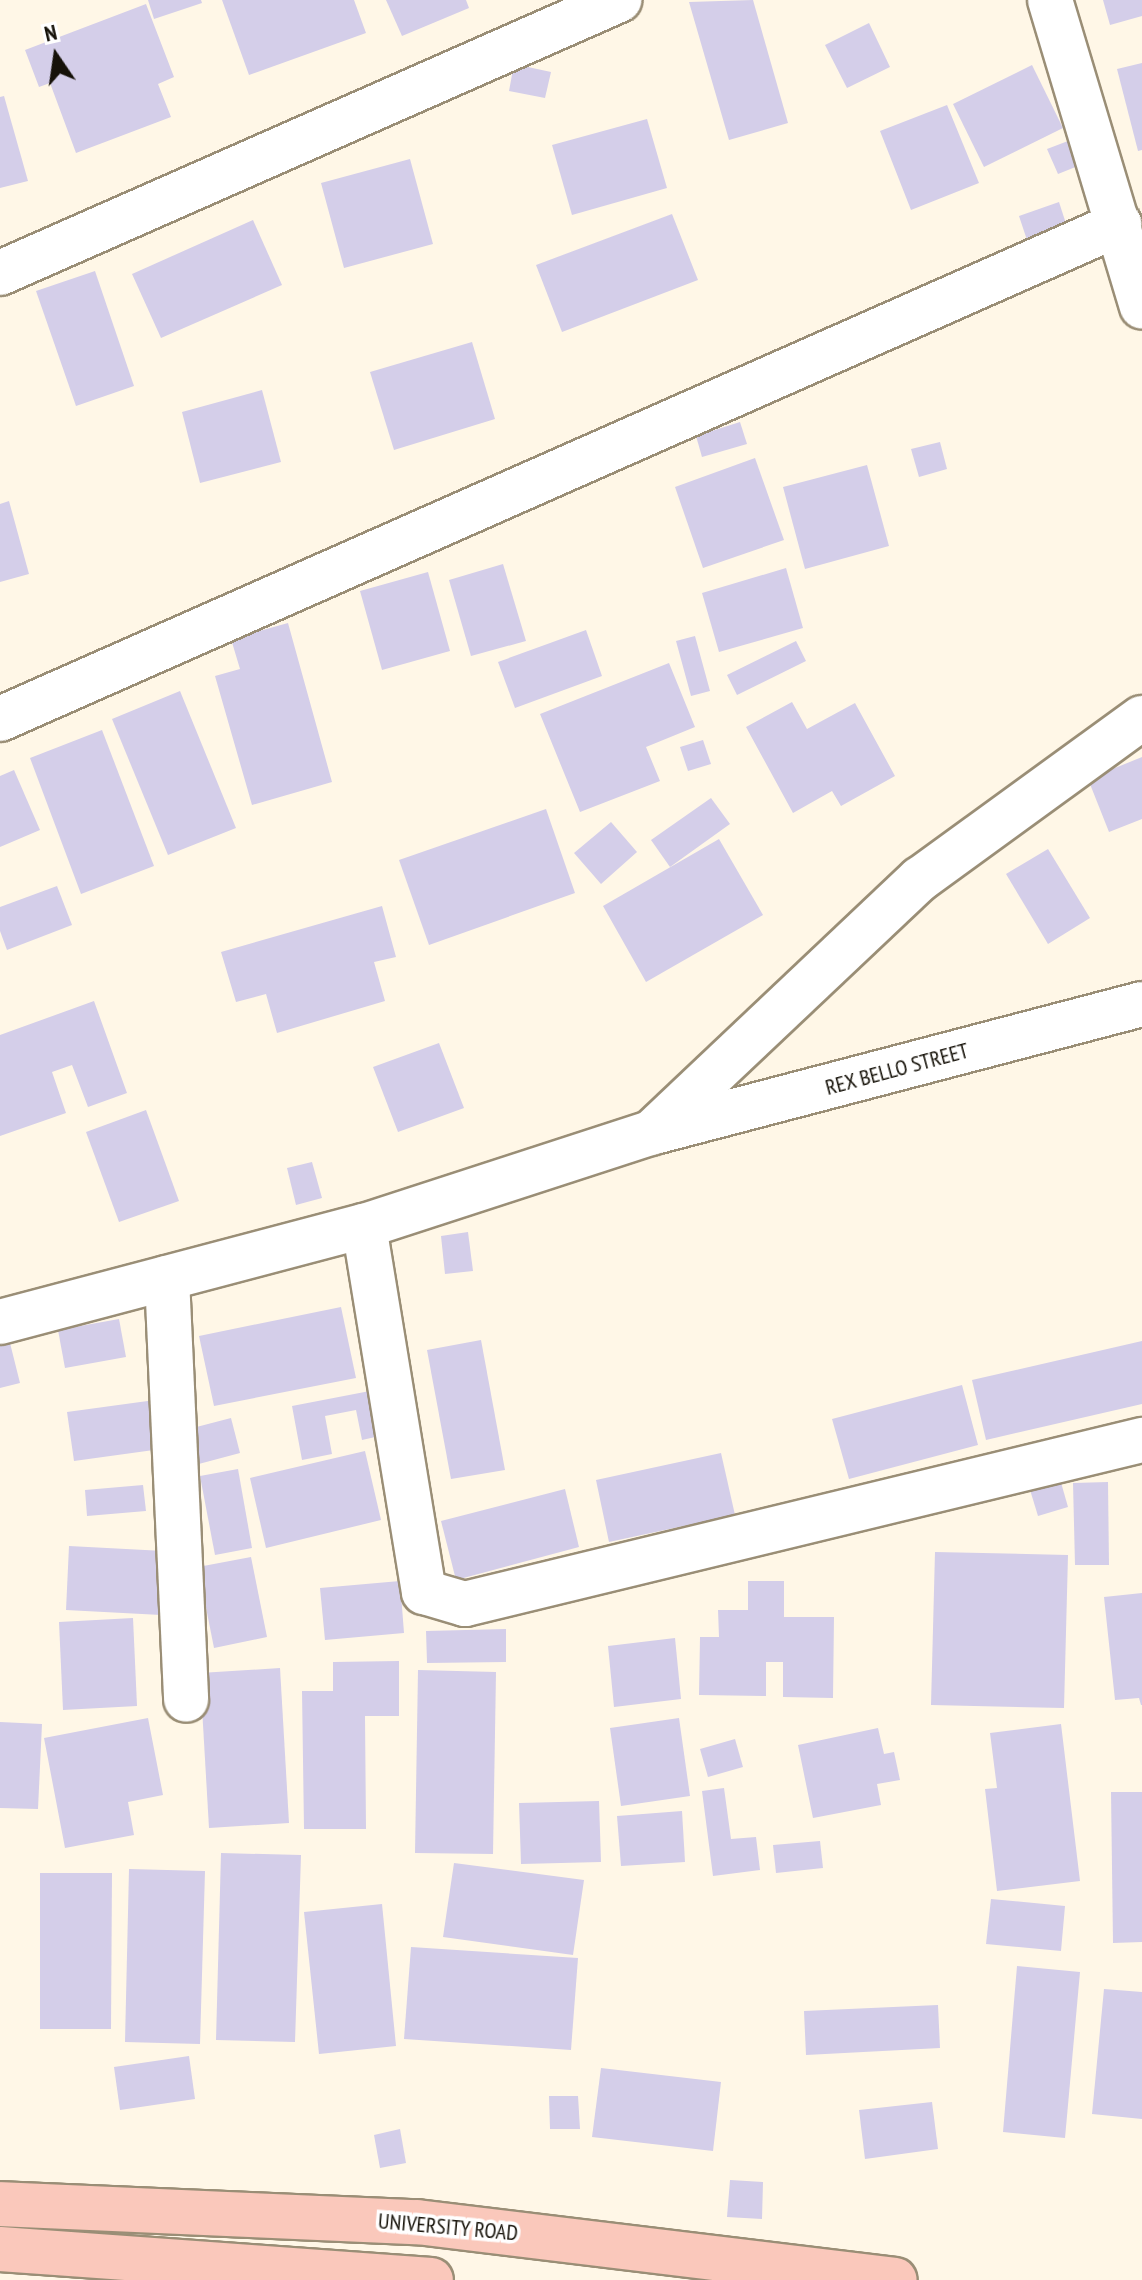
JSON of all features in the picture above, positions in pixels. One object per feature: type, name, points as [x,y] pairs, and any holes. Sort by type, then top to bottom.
[{"type":"main road","name":"UNIVERSITY ROAD","points":[[0,2204],[417,2222],[894,2280]]},
{"type":"main road","points":[[0,2249],[431,2280]]},
{"type":"street","points":[[0,273],[619,0]]},
{"type":"street","points":[[1050,0],[1142,306]]},
{"type":"street","points":[[0,719],[1119,224]]},
{"type":"street","points":[[651,1133],[920,879],[1142,718]]},
{"type":"street","name":"REX BELLO STREET","points":[[0,1322],[364,1226],[651,1133],[1142,1004]]},
{"type":"street","points":[[364,1226],[424,1592],[465,1604],[1142,1440]]},
{"type":"street","points":[[167,1278],[186,1700]]},
{"type":"building","points":[[148,0],[201,0],[202,3],[154,19]]},
{"type":"building","points":[[222,0],[354,0],[366,33],[249,75]]},
{"type":"building","points":[[386,0],[466,0],[469,8],[402,36]]},
{"type":"building","points":[[753,0],[788,123],[729,140],[689,2]]},
{"type":"building","points":[[1103,0],[1142,0],[1142,16],[1110,25]]},
{"type":"building","points":[[146,4],[174,77],[158,84],[171,117],[76,153],[50,83],[39,87],[25,50]]},
{"type":"building","points":[[869,23],[890,67],[847,88],[825,45]]},
{"type":"building","points":[[1142,63],[1142,150],[1138,151],[1117,69]]},
{"type":"building","points":[[514,64],[551,72],[545,98],[509,91]]},
{"type":"building","points":[[1032,65],[1063,128],[984,167],[953,104]]},
{"type":"building","points":[[4,96],[28,181],[0,188],[0,97]]},
{"type":"building","points":[[947,105],[979,183],[911,210],[880,131]]},
{"type":"building","points":[[647,119],[667,188],[572,215],[552,145]]},
{"type":"building","points":[[1068,141],[1078,166],[1058,174],[1047,149]]},
{"type":"building","points":[[410,159],[433,244],[344,268],[321,183]]},
{"type":"building","points":[[1059,202],[1069,233],[1029,246],[1019,216]]},
{"type":"building","points":[[672,214],[698,280],[562,332],[536,265]]},
{"type":"building","points":[[253,220],[282,285],[161,338],[132,274]]},
{"type":"building","points":[[95,271],[134,386],[76,406],[36,291]]},
{"type":"building","points":[[472,342],[495,419],[394,450],[370,372]]},
{"type":"building","points":[[262,390],[281,462],[200,483],[182,412]]},
{"type":"building","points":[[740,422],[747,444],[702,457],[696,436]]},
{"type":"building","points":[[940,442],[947,469],[919,477],[911,449]]},
{"type":"building","points":[[755,458],[784,540],[703,568],[675,487]]},
{"type":"building","points":[[867,465],[889,546],[805,569],[783,487]]},
{"type":"building","points":[[9,501],[29,574],[0,582],[0,504]]},
{"type":"building","points":[[503,564],[526,641],[471,656],[449,580]]},
{"type":"building","points":[[786,568],[803,628],[719,652],[702,593]]},
{"type":"building","points":[[428,572],[450,651],[382,670],[360,591]]},
{"type":"building","points":[[288,623],[332,782],[252,805],[215,676],[240,669],[231,639]]},
{"type":"building","points":[[586,630],[602,676],[515,708],[498,662]]},
{"type":"building","points":[[695,636],[710,691],[691,696],[676,641]]},
{"type":"building","points":[[796,641],[806,661],[737,695],[727,675]]},
{"type":"building","points":[[669,663],[695,727],[646,747],[660,781],[580,812],[540,714]]},
{"type":"building","points":[[180,691],[236,828],[168,855],[112,719]]},
{"type":"building","points":[[792,702],[807,729],[855,703],[895,776],[841,806],[832,791],[793,813],[746,727]]},
{"type":"building","points":[[102,730],[154,866],[81,894],[30,758]]},
{"type":"building","points":[[703,740],[711,764],[688,771],[680,747]]},
{"type":"building","points":[[1142,757],[1142,819],[1109,832],[1088,779]]},
{"type":"building","points":[[14,770],[40,830],[0,847],[0,776]]},
{"type":"building","points":[[711,798],[730,824],[670,867],[651,840]]},
{"type":"building","points":[[546,809],[575,893],[429,945],[399,860]]},
{"type":"building","points":[[611,822],[637,852],[601,884],[574,853]]},
{"type":"building","points":[[719,839],[763,915],[646,982],[603,906]]},
{"type":"building","points":[[1048,849],[1090,918],[1048,944],[1006,874]]},
{"type":"building","points":[[57,886],[72,925],[7,950],[0,931],[0,907]]},
{"type":"building","points":[[382,906],[396,957],[374,962],[385,1001],[277,1033],[266,994],[236,1002],[221,952]]},
{"type":"building","points":[[94,1001],[127,1093],[88,1107],[72,1065],[52,1072],[66,1113],[0,1136],[0,1035]]},
{"type":"building","points":[[439,1043],[464,1108],[398,1132],[373,1067]]},
{"type":"building","points":[[146,1110],[179,1201],[119,1222],[86,1132]]},
{"type":"building","points":[[312,1162],[322,1198],[296,1205],[287,1168]]},
{"type":"building","points":[[468,1232],[473,1271],[445,1274],[441,1236]]},
{"type":"building","points":[[341,1307],[356,1378],[214,1406],[199,1336]]},
{"type":"building","points":[[119,1319],[126,1357],[65,1368],[58,1330]]},
{"type":"building","points":[[481,1340],[505,1470],[451,1479],[427,1350]]},
{"type":"building","points":[[1142,1341],[1142,1404],[986,1440],[972,1380]]},
{"type":"building","points":[[10,1343],[20,1383],[0,1388],[0,1346]]},
{"type":"building","points":[[962,1385],[978,1445],[849,1479],[832,1419]]},
{"type":"building","points":[[375,1390],[384,1435],[362,1440],[356,1410],[325,1416],[332,1454],[302,1460],[292,1406]]},
{"type":"building","points":[[155,1400],[161,1449],[74,1461],[67,1412]]},
{"type":"building","points":[[231,1418],[240,1453],[195,1465],[185,1430]]},
{"type":"building","points":[[365,1451],[381,1520],[266,1548],[250,1478]]},
{"type":"building","points":[[721,1453],[735,1515],[609,1542],[596,1480]]},
{"type":"building","points":[[238,1469],[252,1548],[215,1555],[200,1476]]},
{"type":"building","points":[[1058,1472],[1068,1507],[1038,1516],[1027,1480]]},
{"type":"building","points":[[1108,1482],[1109,1565],[1075,1565],[1073,1483]]},
{"type":"building","points":[[143,1485],[146,1511],[87,1516],[85,1490]]},
{"type":"building","points":[[565,1489],[579,1547],[456,1580],[441,1521]]},
{"type":"building","points":[[69,1546],[164,1551],[161,1615],[66,1610]]},
{"type":"building","points":[[935,1552],[1068,1555],[1064,1708],[931,1705]]},
{"type":"building","points":[[251,1557],[267,1637],[214,1648],[198,1567]]},
{"type":"building","points":[[400,1581],[404,1633],[325,1640],[320,1588]]},
{"type":"building","points":[[748,1581],[784,1581],[784,1617],[834,1617],[833,1698],[783,1697],[783,1662],[766,1662],[766,1696],[699,1695],[700,1637],[719,1637],[718,1610],[748,1610]]},
{"type":"building","points":[[1142,1593],[1141,1705],[1139,1698],[1115,1700],[1104,1597]]},
{"type":"building","points":[[133,1618],[137,1706],[63,1710],[59,1622]]},
{"type":"building","points":[[506,1629],[506,1662],[427,1663],[426,1631]]},
{"type":"building","points":[[675,1638],[681,1699],[614,1707],[608,1646]]},
{"type":"building","points":[[399,1661],[399,1716],[365,1716],[366,1829],[304,1829],[302,1691],[333,1691],[333,1662]]},
{"type":"building","points":[[280,1668],[289,1823],[209,1828],[200,1673]]},
{"type":"building","points":[[418,1670],[496,1672],[493,1854],[415,1853]]},
{"type":"building","points":[[148,1718],[163,1795],[128,1802],[134,1835],[65,1848],[44,1738]]},
{"type":"building","points":[[679,1718],[690,1796],[621,1806],[610,1728]]},
{"type":"building","points":[[0,1722],[42,1724],[38,1809],[0,1808]]},
{"type":"building","points":[[1061,1724],[1080,1881],[997,1891],[985,1789],[997,1788],[990,1733]]},
{"type":"building","points":[[878,1728],[884,1754],[894,1752],[900,1780],[877,1784],[881,1805],[813,1818],[798,1745]]},
{"type":"building","points":[[735,1739],[743,1767],[708,1777],[700,1749]]},
{"type":"building","points":[[724,1788],[731,1839],[756,1837],[760,1870],[713,1876],[702,1791]]},
{"type":"building","points":[[1111,1792],[1142,1792],[1142,1942],[1113,1943]]},
{"type":"building","points":[[599,1801],[601,1862],[521,1864],[519,1803]]},
{"type":"building","points":[[682,1811],[685,1862],[621,1866],[617,1816]]},
{"type":"building","points":[[820,1841],[823,1868],[776,1873],[773,1845]]},
{"type":"building","points":[[221,1853],[301,1855],[295,2042],[216,2040]]},
{"type":"building","points":[[454,1863],[584,1880],[573,1955],[443,1937]]},
{"type":"building","points":[[129,1869],[205,1871],[200,2044],[125,2042]]},
{"type":"building","points":[[40,1873],[112,1873],[111,2029],[40,2029]]},
{"type":"building","points":[[991,1899],[1065,1906],[1061,1951],[986,1944]]},
{"type":"building","points":[[382,1904],[396,2046],[319,2054],[304,1912]]},
{"type":"building","points":[[411,1947],[578,1958],[571,2050],[404,2039]]},
{"type":"building","points":[[1017,1966],[1080,1972],[1065,2138],[1003,2132]]},
{"type":"building","points":[[1104,1989],[1142,1992],[1142,2119],[1092,2114]]},
{"type":"building","points":[[938,2005],[940,2048],[806,2055],[804,2011]]},
{"type":"building","points":[[189,2056],[195,2099],[120,2110],[114,2067]]},
{"type":"building","points":[[601,2068],[721,2082],[713,2151],[592,2137]]},
{"type":"building","points":[[549,2096],[578,2096],[580,2129],[550,2129]]},
{"type":"building","points":[[932,2102],[938,2149],[865,2159],[859,2110]]},
{"type":"building","points":[[400,2129],[406,2163],[380,2168],[374,2135]]},
{"type":"building","points":[[730,2180],[763,2182],[762,2219],[727,2217]]}]
